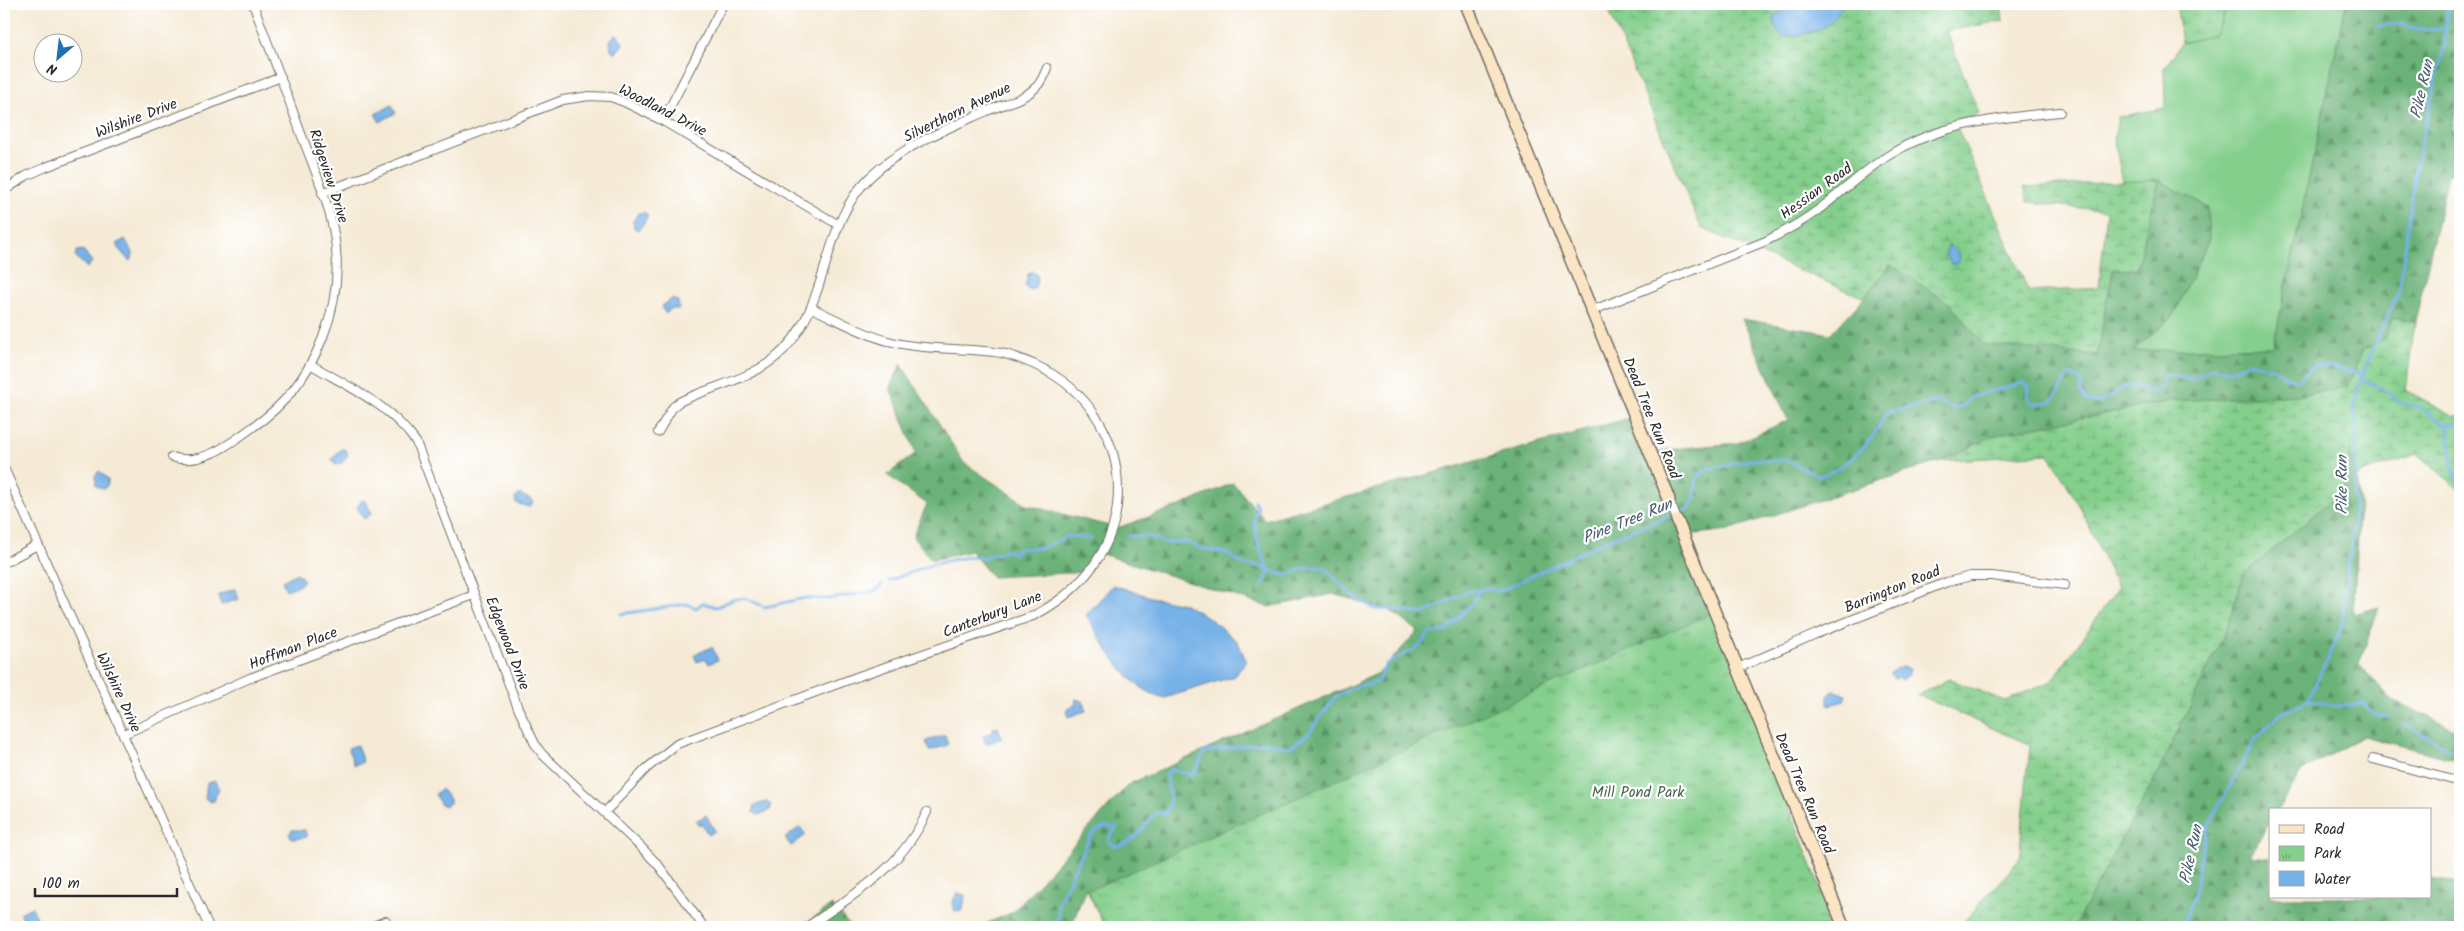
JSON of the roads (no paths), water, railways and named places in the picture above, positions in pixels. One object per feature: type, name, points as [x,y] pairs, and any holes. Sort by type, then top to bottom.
[{"type":"street","name":"Ridgeview Drive","points":[[172,457],[188,461],[225,447],[268,417],[287,397],[310,364],[329,320],[336,292],[337,270],[333,229],[322,193],[253,4]]},
{"type":"street","points":[[663,121],[723,4]]},
{"type":"street","name":"Dead Tree Run Road","points":[[1466,4],[1844,927]]},
{"type":"street","name":"Silverthorn Avenue","points":[[658,432],[673,407],[679,402],[751,374],[776,357],[797,333],[812,308],[837,224],[850,201],[869,178],[883,166],[954,126],[1029,93],[1041,82],[1047,68]]},
{"type":"street","name":"Wilshire Drive","points":[[4,192],[26,176],[281,78]]},
{"type":"street","name":"Woodland Drive","points":[[322,193],[563,100],[589,96],[611,97],[663,121],[837,224]]},
{"type":"street","name":"Hessian Road","points":[[1591,311],[1766,241],[1789,229],[1891,153],[1911,144],[1950,129],[2002,118],[2060,112]]},
{"type":"street","name":"Canterbury Lane","points":[[605,812],[647,768],[677,744],[859,676],[1033,616],[1052,606],[1077,587],[1088,574],[1103,550],[1112,530],[1118,496],[1112,446],[1099,418],[1078,392],[1066,383],[1045,370],[1002,353],[914,346],[886,341],[812,308]]},
{"type":"street","name":"Edgewood Drive","points":[[310,364],[374,400],[403,424],[416,442],[518,708],[535,744],[542,754],[605,812],[659,866],[704,927]]},
{"type":"street","name":"Wilshire Drive","points":[[4,468],[209,927]]},
{"type":"street","points":[[4,563],[37,545]]},
{"type":"street","name":"Barrington Road","points":[[1738,668],[1816,634],[1947,582],[1970,576],[1992,576],[2065,585]]},
{"type":"street","name":"Hoffman Place","points":[[124,734],[250,678],[474,595]]},
{"type":"street","points":[[2373,759],[2460,782]]},
{"type":"street","points":[[807,927],[894,863],[917,833],[927,812]]},
{"type":"street","points":[[370,927],[386,921]]},
{"type":"water","points":[[1800,4],[1843,4],[1833,20],[1820,29],[1784,37],[1776,28],[1774,22],[1775,15]]},
{"type":"water","points":[[615,34],[618,35],[623,44],[615,54],[611,50],[610,41]]},
{"type":"water","points":[[392,105],[396,113],[380,122],[375,114]]},
{"type":"water","points":[[639,213],[646,213],[648,216],[639,230],[634,228],[633,221]]},
{"type":"water","points":[[125,239],[133,253],[132,259],[129,261],[117,247],[118,243]]},
{"type":"water","points":[[1948,246],[1951,246],[1958,253],[1959,260],[1956,264],[1952,264],[1945,255]]},
{"type":"water","points":[[83,250],[92,262],[87,268],[75,256],[77,251]]},
{"type":"water","points":[[1031,271],[1038,276],[1035,288],[1031,290],[1025,286],[1028,274]]},
{"type":"water","points":[[672,299],[678,301],[679,309],[670,309],[666,314],[662,306]]},
{"type":"water","points":[[341,449],[346,450],[348,455],[342,463],[335,465],[332,459]]},
{"type":"water","points":[[99,471],[108,479],[108,484],[104,489],[96,486],[95,476]]},
{"type":"water","points":[[520,494],[533,501],[531,506],[528,507],[516,503],[515,498]]},
{"type":"water","points":[[362,500],[365,501],[372,513],[366,518],[363,518],[357,507]]},
{"type":"water","points":[[297,573],[304,580],[300,585],[286,590],[282,581]]},
{"type":"water","points":[[1113,585],[1154,598],[1184,604],[1209,618],[1238,642],[1246,661],[1235,676],[1165,698],[1152,694],[1128,676],[1118,665],[1086,615]]},
{"type":"water","points":[[235,589],[239,599],[221,605],[218,595]]},
{"type":"water","points":[[712,647],[718,660],[709,664],[706,659],[697,662],[694,655]]},
{"type":"water","points":[[1903,666],[1910,669],[1908,676],[1901,680],[1899,677],[1894,679],[1890,673]]},
{"type":"water","points":[[1833,691],[1846,694],[1845,701],[1831,705],[1828,704],[1828,696]]},
{"type":"water","points":[[1076,699],[1083,701],[1086,711],[1068,717],[1067,709],[1075,705]]},
{"type":"water","points":[[998,727],[1002,738],[986,744],[983,736],[993,732],[993,728]]},
{"type":"water","points":[[945,735],[948,745],[929,751],[926,741]]},
{"type":"water","points":[[357,745],[363,762],[354,765],[348,748]]},
{"type":"water","points":[[215,781],[219,788],[214,801],[210,802],[205,798],[207,782]]},
{"type":"water","points":[[441,789],[450,799],[450,803],[445,806],[440,804],[435,794]]},
{"type":"water","points":[[767,802],[771,805],[770,810],[759,815],[753,812],[755,805]]},
{"type":"water","points":[[706,815],[715,831],[708,835],[702,824],[699,826],[696,821]]},
{"type":"water","points":[[800,827],[806,835],[791,846],[785,838]]},
{"type":"water","points":[[292,830],[305,830],[307,837],[293,839],[289,834]]},
{"type":"water","points":[[957,893],[965,895],[963,910],[959,912],[954,910],[952,903]]},
{"type":"water","points":[[32,907],[40,924],[32,927],[27,917],[23,919],[20,913]]},
{"type":"waterway","name":"Pike Run","points":[[2181,927],[2194,897],[2206,829],[2256,739],[2279,715],[2308,700],[2341,629],[2354,520],[2356,427],[2354,409],[2358,389],[2370,356],[2399,290],[2418,156],[2445,43],[2447,4]]},
{"type":"waterway","points":[[2378,26],[2404,23],[2412,28],[2432,30],[2446,28]]},
{"type":"waterway","name":"Pine Tree Run","points":[[1051,927],[1058,920],[1058,904],[1091,835],[1103,827],[1117,827],[1108,839],[1112,845],[1119,846],[1137,835],[1156,813],[1166,813],[1170,802],[1167,773],[1172,769],[1190,775],[1196,770],[1204,752],[1267,742],[1273,745],[1291,747],[1308,734],[1336,696],[1360,685],[1368,685],[1378,681],[1386,664],[1420,646],[1429,633],[1446,631],[1473,602],[1479,590],[1488,588],[1500,591],[1607,540],[1690,508],[1695,496],[1697,478],[1705,470],[1750,460],[1785,460],[1820,476],[1841,466],[1860,451],[1875,433],[1886,413],[1938,401],[1954,409],[1964,405],[1973,396],[2023,383],[2029,386],[2028,397],[2032,403],[2047,403],[2056,397],[2070,375],[2081,380],[2080,392],[2086,400],[2098,403],[2114,395],[2125,386],[2138,386],[2151,392],[2162,386],[2165,375],[2193,379],[2213,368],[2231,371],[2249,362],[2276,369],[2284,377],[2299,380],[2313,366],[2330,366],[2363,374]]},
{"type":"waterway","points":[[2362,379],[2392,394],[2395,400],[2425,410],[2440,422],[2460,426]]},
{"type":"waterway","points":[[2448,426],[2453,470],[2460,483]]},
{"type":"waterway","points":[[1254,501],[1258,508],[1255,515],[1256,532],[1269,572],[1262,586]]},
{"type":"waterway","points":[[889,581],[951,560],[975,557],[983,559],[990,554],[998,554],[1006,549],[1014,554],[1017,549],[1042,548],[1069,536],[1091,539]]},
{"type":"waterway","points":[[1129,536],[1149,536],[1165,543],[1187,542],[1202,549],[1227,553],[1244,565],[1254,565],[1287,576],[1303,568],[1324,567],[1353,596],[1375,609],[1403,610],[1423,614],[1469,591],[1479,590]]},
{"type":"waterway","points":[[621,614],[687,604],[696,608],[703,603],[716,607],[735,599],[745,598],[765,607],[805,598],[828,599],[870,592],[877,590],[882,584]]},
{"type":"waterway","points":[[2308,700],[2341,707],[2362,703],[2375,714],[2388,717]]},
{"type":"waterway","points":[[2403,723],[2450,750]]},
{"type":"park label","name":"Mill Pond Park","points":[[1638,792]]}]
